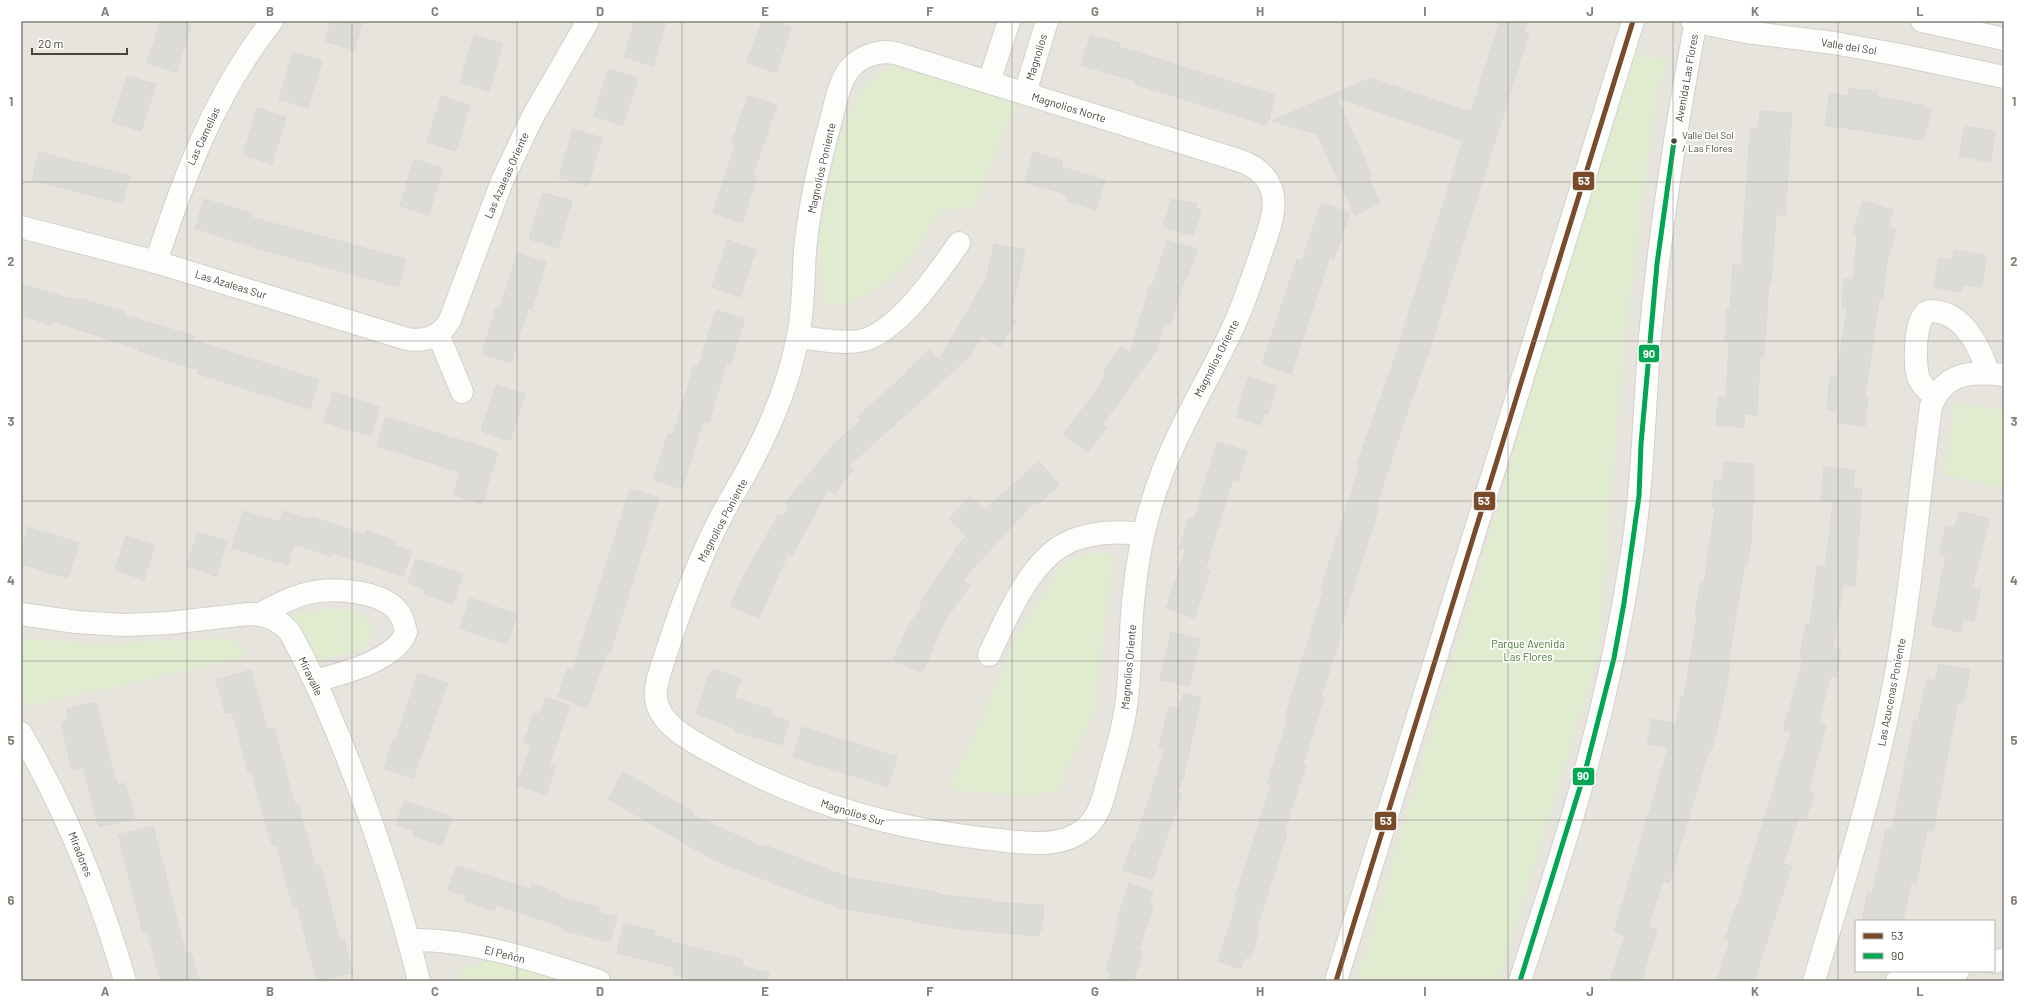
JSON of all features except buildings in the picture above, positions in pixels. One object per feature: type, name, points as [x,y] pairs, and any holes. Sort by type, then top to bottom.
[{"type":"street","name":"Las Camelias","points":[[156,262],[180,188],[214,112],[238,70],[272,21]]},
{"type":"street","name":"Las Azaleas Oriente","points":[[438,334],[450,320],[490,211],[517,148],[533,116],[588,21]]},
{"type":"street","points":[[989,82],[1009,21]]},
{"type":"street","name":"Magnolios","points":[[1025,94],[1048,21]]},
{"type":"street","points":[[1336,981],[1632,21]]},
{"type":"street","name":"Valle del Sol","points":[[1695,21],[1746,32],[1864,49],[2004,77]]},
{"type":"street","name":"Avenida Las Flores","points":[[1520,981],[1586,768],[1614,658],[1624,603],[1639,496],[1642,436],[1657,264],[1670,168],[1695,21]]},
{"type":"street","points":[[1922,21],[2004,39]]},
{"type":"street","name":"Magnolios Norte","points":[[865,56],[875,53],[895,53],[989,82],[1238,160],[1259,170],[1266,180]]},
{"type":"street","name":"Magnolios Poniente","points":[[657,704],[655,696],[658,679],[688,588],[714,531],[748,471],[764,437],[781,393],[798,338],[809,218],[820,161],[842,81],[856,62],[865,56]]},
{"type":"street","name":"Magnolios Oriente","points":[[1076,835],[1088,827],[1100,809],[1119,742],[1128,693],[1133,594],[1142,534],[1161,473],[1177,435],[1230,336],[1254,276],[1272,213],[1272,190],[1266,180]]},
{"type":"street","name":"Las Azaleas Sur","points":[[21,227],[156,262],[407,339],[418,341],[429,339],[438,334]]},
{"type":"street","points":[[798,338],[858,342],[880,334],[890,326],[925,289],[959,243]]},
{"type":"street","points":[[1935,397],[1926,389],[1920,380],[1916,368],[1919,322],[1927,312],[1931,310],[1942,312],[1963,327],[1996,374]]},
{"type":"street","points":[[438,334],[462,392]]},
{"type":"street","name":"Las Azucenas Poniente","points":[[1814,981],[1872,782],[1889,709],[1908,592],[1931,406],[1935,397],[1949,381],[1958,376],[1968,374],[1996,374]]},
{"type":"street","points":[[989,655],[1020,595],[1034,573],[1053,552],[1069,541],[1100,533],[1121,531],[1142,534]]},
{"type":"street","points":[[260,614],[299,596],[314,592],[336,590],[358,592],[372,596],[386,602],[400,614],[406,632],[400,644],[394,649],[364,664],[315,681]]},
{"type":"street","name":"Miravalle","points":[[21,614],[76,622],[123,625],[169,623],[260,614],[281,623],[289,632],[315,681],[362,795],[409,940],[419,981]]},
{"type":"street","name":"Magnolios Sur","points":[[657,704],[662,715],[690,740],[775,785],[859,815],[902,826],[953,836],[1006,841],[1062,841],[1076,835]]},
{"type":"street","name":"Miradores","points":[[21,733],[42,769],[69,826],[110,932],[125,981]]},
{"type":"street","name":"El Peñón","points":[[409,940],[434,939],[453,941],[577,977],[599,981]]},
{"type":"street","points":[[1897,981],[1952,972]]},
{"type":"shaded area","points":[[21,21],[2004,21],[2004,981],[21,981]]},
{"type":"green space","name":"Parque Avenida Las Flores","points":[[1630,53],[1667,60],[1656,98],[1624,346],[1598,658],[1499,981],[1356,981],[1496,514]]},
{"type":"green space","points":[[891,64],[1017,101],[974,207],[940,211],[909,261],[884,284],[845,305],[823,302],[819,238],[835,151],[858,91]]},
{"type":"green space","points":[[1955,403],[2004,410],[2004,488],[1944,475]]},
{"type":"green space","points":[[1092,552],[1113,556],[1095,710],[1057,791],[1024,797],[948,789],[1002,674],[1014,641],[1063,563]]},
{"type":"green space","points":[[334,608],[358,613],[374,626],[367,647],[319,661],[288,616]]},
{"type":"green space","points":[[21,638],[100,644],[232,638],[247,656],[28,707],[21,694]]},
{"type":"green space","points":[[495,959],[560,981],[456,981],[462,969]]},
{"type":"transit line","name":"53","points":[[1336,981],[1633,21]]},
{"type":"transit line","name":"90","points":[[1520,981],[1586,768],[1614,658],[1624,603],[1639,496],[1641,444],[1657,264],[1674,141]]},
{"type":"place","name":"Valle Del Sol / Las Flores","points":[[1674,141]]}]
